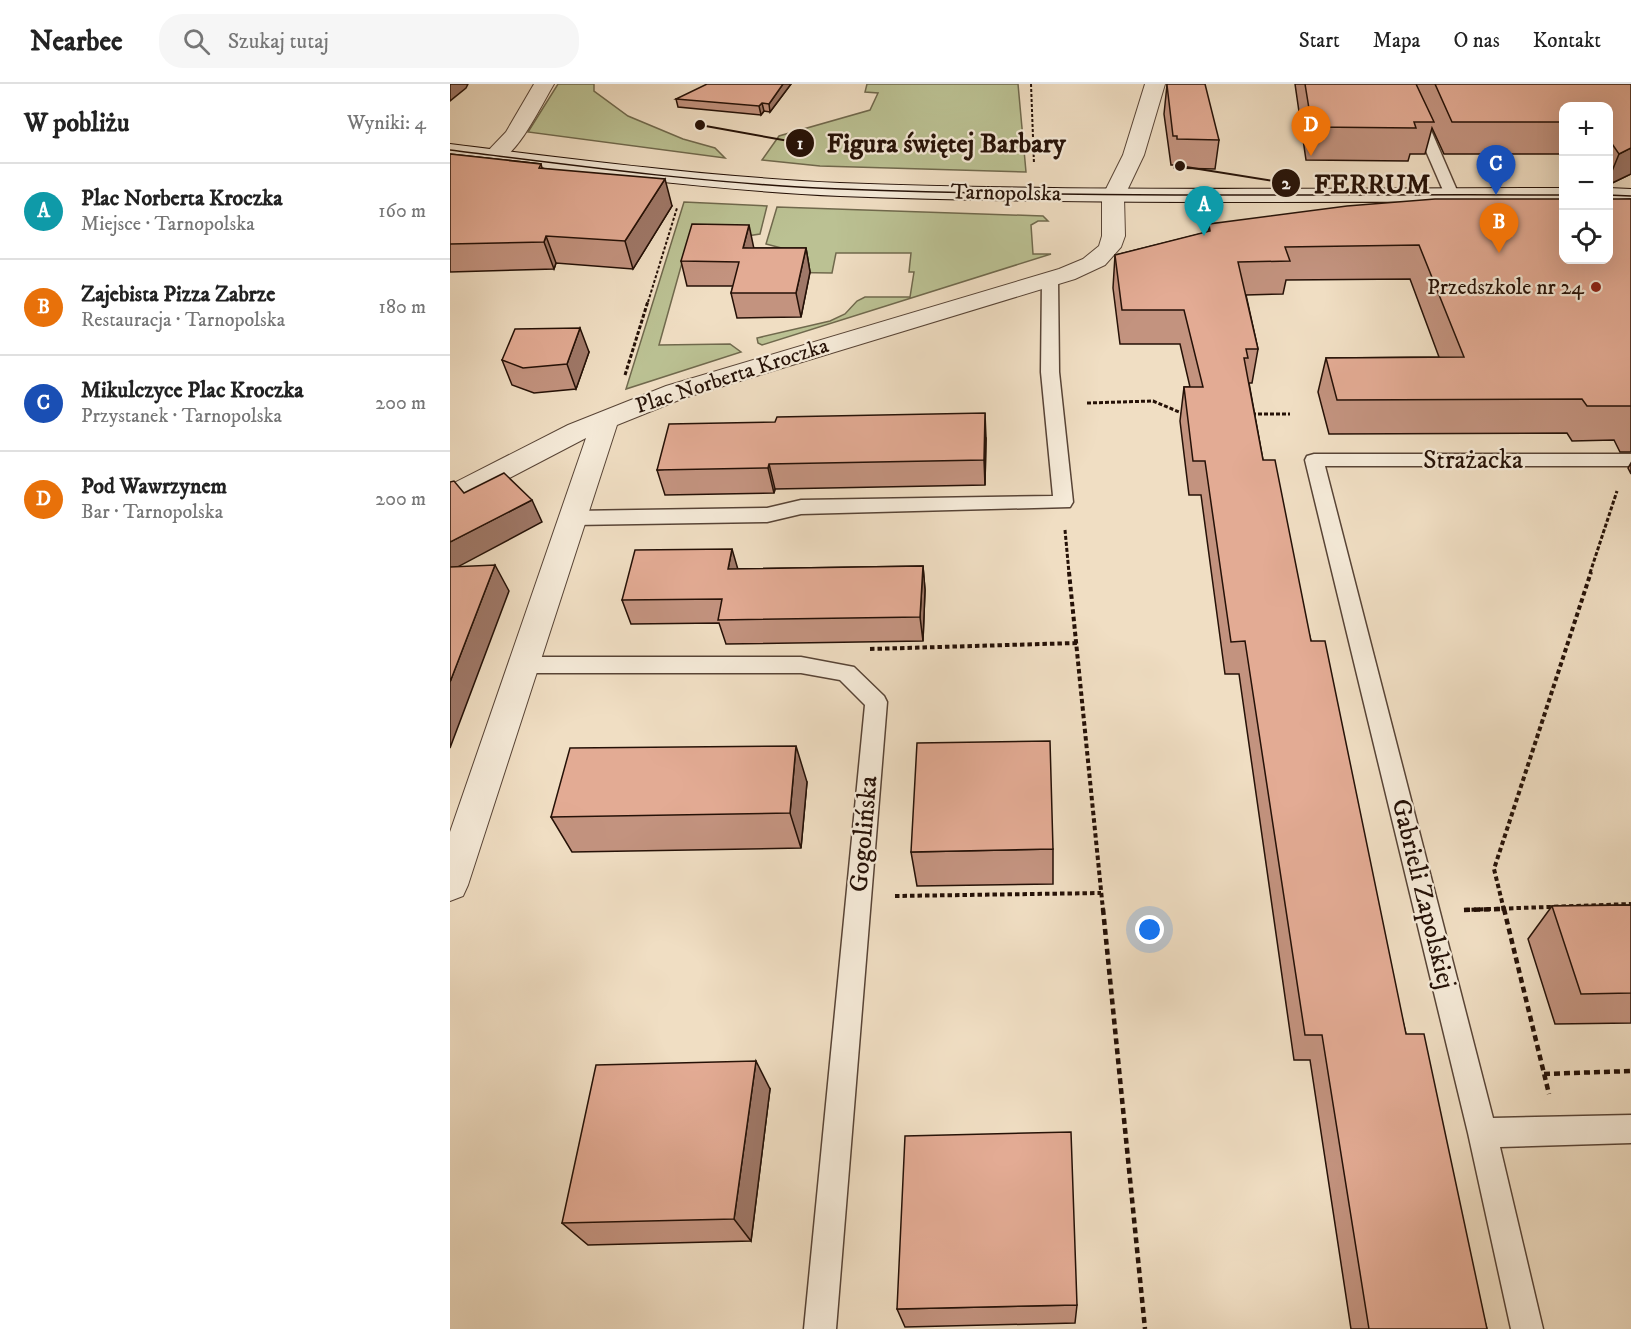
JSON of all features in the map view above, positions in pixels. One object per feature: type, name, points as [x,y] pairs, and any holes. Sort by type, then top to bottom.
[{"type":"street","points":[[493,156],[514,135],[544,84]]},
{"type":"street","points":[[1114,193],[1131,164],[1145,107],[1155,84]]},
{"type":"street","name":"Tarnopolska","points":[[450,150],[612,171],[778,186],[892,191],[1559,195]]},
{"type":"street","name":"Plac Norberta Kroczka","points":[[450,497],[578,431],[675,392],[1050,279],[1089,265],[1110,249],[1113,241],[1111,208],[1114,193]]},
{"type":"street","points":[[450,885],[606,418]]},
{"type":"lane","points":[[1404,105],[1413,105],[1452,195]]},
{"type":"lane","points":[[573,518],[767,515],[801,507],[1063,502],[1052,404],[1048,300],[1050,279]]},
{"type":"lane","name":"Strażacka","points":[[1314,460],[1631,460]]},
{"type":"lane","name":"Gabrieli Zapolskiej","points":[[1314,460],[1482,1132],[1527,1329]]},
{"type":"lane","name":"Gogolińska","points":[[524,665],[801,665],[846,673],[876,702],[820,1329]]},
{"type":"lane","points":[[1482,1132],[1631,1129]]},
{"type":"path","points":[[1031,84],[1034,165]]},
{"type":"path","points":[[621,385],[681,198]]},
{"type":"path","points":[[1052,404],[1152,401],[1181,414],[1192,414]]},
{"type":"path","points":[[1246,414],[1290,414]]},
{"type":"path","points":[[1558,1131],[1494,869],[1619,485]]},
{"type":"path","points":[[1063,502],[1145,1329]]},
{"type":"path","points":[[858,897],[1101,893]]},
{"type":"path","points":[[1427,912],[1503,907],[1631,904]]},
{"type":"path","points":[[1544,1074],[1631,1071]]},
{"type":"green space","points":[[558,84],[594,84],[594,91],[628,116],[683,139],[715,148],[725,158],[528,132]]},
{"type":"green space","points":[[867,84],[1018,84],[1026,172],[820,166],[762,160],[779,136],[870,110],[878,93],[865,92]]},
{"type":"green space","points":[[684,202],[767,206],[760,234],[687,245],[659,345],[730,344],[741,352],[626,389]]},
{"type":"green space","points":[[777,207],[1043,216],[1048,221],[1038,221],[1031,225],[1033,254],[1051,254],[762,345],[758,343],[757,338],[830,321],[845,314],[857,301],[865,297],[910,297],[914,272],[909,272],[911,253],[836,253],[832,273],[764,272],[785,249],[766,244]]},
{"type":"building","points":[[707,84],[783,84],[769,104],[762,103],[759,106],[676,99]]},
{"type":"building","points":[[1167,84],[1205,84],[1219,140],[1177,139],[1177,136],[1173,136]]},
{"type":"building","points":[[1305,84],[1416,84],[1434,122],[1414,122],[1416,128],[1312,127]]},
{"type":"building","points":[[1435,84],[1631,84],[1631,148],[1619,154],[1613,145],[1613,102],[1559,102],[1559,122],[1452,122]]},
{"type":"building","points":[[450,154],[541,164],[539,168],[665,179],[625,241],[546,236],[544,242],[450,244]]},
{"type":"building","points":[[1435,199],[1559,199],[1559,264],[1613,264],[1613,199],[1631,199],[1631,406],[1587,406],[1582,399],[1337,400],[1326,358],[1464,357],[1419,245],[1285,247],[1290,261],[1238,262],[1258,349],[1246,349],[1248,358],[1244,358],[1263,460],[1275,460],[1311,641],[1325,641],[1406,1034],[1424,1034],[1487,1329],[1369,1329],[1322,1035],[1305,1035],[1245,641],[1231,642],[1205,461],[1193,461],[1184,387],[1203,387],[1184,310],[1122,310],[1115,255],[1210,231],[1209,224],[1347,206]]},
{"type":"building","points":[[692,224],[749,225],[743,248],[806,248],[796,293],[731,293],[739,262],[681,261]]},
{"type":"building","points":[[580,328],[567,364],[523,368],[502,360],[515,329]]},
{"type":"building","points":[[985,413],[984,460],[769,464],[768,468],[657,470],[669,424],[775,422],[777,417]]},
{"type":"building","points":[[504,473],[532,500],[450,542],[450,482],[454,481],[464,493]]},
{"type":"building","points":[[732,549],[728,569],[923,566],[920,617],[718,620],[722,599],[622,600],[635,550]]},
{"type":"building","points":[[495,565],[450,682],[450,567]]},
{"type":"building","points":[[1050,741],[1053,849],[911,852],[917,743]]},
{"type":"building","points":[[796,746],[790,813],[551,817],[570,748]]},
{"type":"building","points":[[1631,905],[1631,993],[1581,994],[1552,906]]},
{"type":"building","points":[[756,1061],[734,1219],[562,1223],[596,1065]]},
{"type":"building","points":[[1071,1132],[1077,1305],[897,1309],[905,1136]]},
{"type":"tram line","points":[[450,150],[694,179],[841,189],[1112,195],[1559,195]]},
{"type":"tram line","points":[[1613,195],[1631,196]]},
{"type":"place","name":"Figura świętej Barbary","points":[[700,125]]},
{"type":"place","name":"Pod Wawrzynem","points":[[1311,156]]},
{"type":"place","name":"FERRUM","points":[[1180,166]]},
{"type":"place","name":"Mikulczyce Plac Kroczka","points":[[1496,195]]},
{"type":"place","name":"Plac Norberta Kroczka","points":[[1204,236]]},
{"type":"place","name":"Zajebista Pizza Zabrze","points":[[1499,253]]},
{"type":"place","name":"Przedszkole nr 24","points":[[1596,287]]}]
